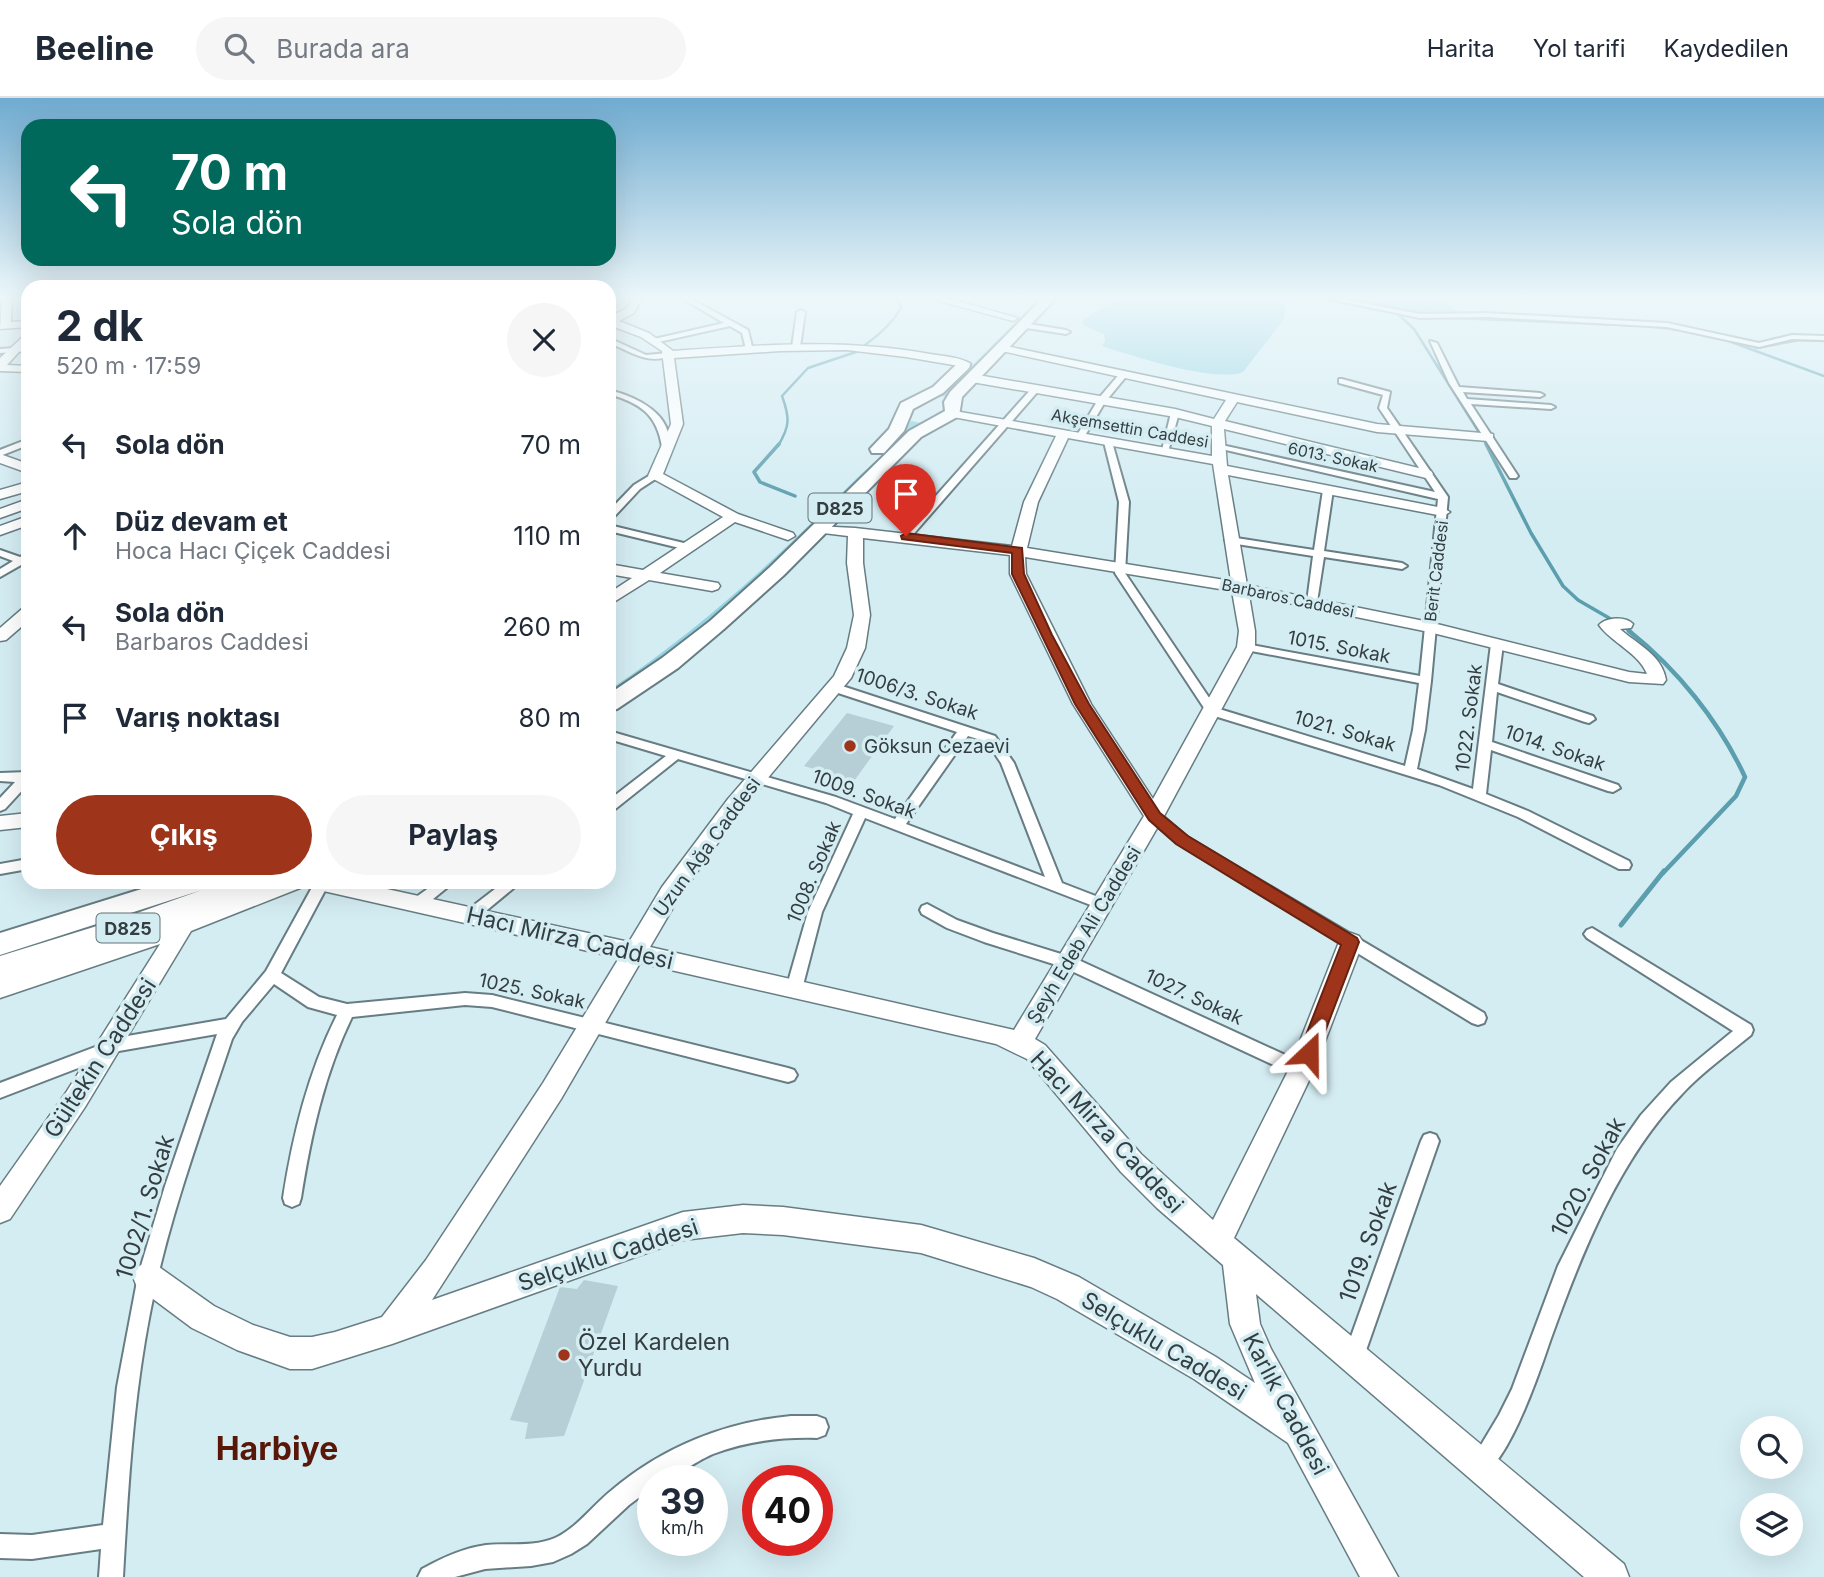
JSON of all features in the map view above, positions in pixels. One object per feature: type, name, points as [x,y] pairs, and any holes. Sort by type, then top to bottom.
[{"type":"highway","name":"D825","points":[[616,699],[670,663],[718,625],[915,434],[948,413],[971,368]]},
{"type":"highway","name":"D825","points":[[665,644],[724,596],[891,436],[910,406],[972,368]]},
{"type":"highway","points":[[910,406],[916,419],[948,413]]},
{"type":"highway","points":[[616,679],[648,656]]},
{"type":"highway","name":"D825","points":[[0,968],[234,889]]},
{"type":"highway","name":"D825","points":[[0,944],[152,890],[192,904]]},
{"type":"street","points":[[616,510],[638,487],[655,476],[676,429],[670,368]]},
{"type":"street","points":[[955,368],[1036,389],[1175,413],[1426,474]]},
{"type":"street","points":[[1100,368],[1398,431],[1488,437]]},
{"type":"street","points":[[1447,368],[1513,476]]},
{"type":"street","points":[[1125,373],[1043,470],[1018,550],[1018,574],[1082,704],[1154,816],[1182,840],[1478,1018]]},
{"type":"street","name":"Berit Caddesi","points":[[1342,381],[1385,391],[1387,396],[1382,408],[1426,474],[1435,481],[1443,497],[1425,681],[1419,730],[1410,771]]},
{"type":"street","points":[[906,536],[1036,389]]},
{"type":"street","points":[[1458,389],[1540,395]]},
{"type":"street","points":[[616,395],[636,402],[656,415],[666,435],[666,447]]},
{"type":"street","points":[[1233,398],[1219,423],[1218,459],[1247,631],[1246,647]]},
{"type":"street","points":[[1466,401],[1550,407]]},
{"type":"street","name":"Akşemsettin Caddesi","points":[[948,413],[1164,452],[1218,459],[1328,490],[1443,512]]},
{"type":"street","points":[[1164,452],[1175,413]]},
{"type":"street","points":[[1108,442],[1124,502],[1118,565],[1124,582],[1212,710]]},
{"type":"street","points":[[2,460],[21,447]]},
{"type":"street","name":"6013. Sokak","points":[[1218,459],[1443,497]]},
{"type":"street","points":[[2,460],[21,467]]},
{"type":"street","points":[[655,476],[733,517],[788,536]]},
{"type":"street","points":[[0,495],[21,488]]},
{"type":"street","points":[[1312,602],[1328,490]]},
{"type":"street","points":[[0,514],[21,506]]},
{"type":"street","points":[[616,595],[733,517]]},
{"type":"street","points":[[0,531],[21,523]]},
{"type":"street","name":"Barbaros Caddesi","points":[[820,529],[906,536],[1118,565],[1312,602],[1629,677],[1657,680],[1656,671],[1648,661],[1607,625],[1625,624]]},
{"type":"street","points":[[616,530],[688,547]]},
{"type":"street","name":"Uzun Ağa Caddesi","points":[[392,1329],[436,1270],[552,1091],[670,893],[713,833],[756,779],[836,688],[848,668],[862,615],[855,563],[855,532]]},
{"type":"street","points":[[1230,540],[1402,566]]},
{"type":"street","points":[[1,554],[21,557]]},
{"type":"street","points":[[0,574],[21,561]]},
{"type":"street","points":[[616,570],[712,586]]},
{"type":"street","points":[[8,627],[21,610]]},
{"type":"street","name":"1022. Sokak","points":[[1479,795],[1497,644]]},
{"type":"street","name":"Şeyh Edeb Ali Caddesi","points":[[1020,1042],[1154,816],[1246,647]]},
{"type":"street","name":"1015. Sokak","points":[[1246,647],[1425,681]]},
{"type":"street","points":[[1492,686],[1589,719]]},
{"type":"street","name":"1006/3. Sokak","points":[[836,688],[991,739],[1002,754],[1057,888]]},
{"type":"street","name":"1021. Sokak","points":[[1212,710],[1479,795],[1570,836],[1624,865]]},
{"type":"street","points":[[898,825],[966,729]]},
{"type":"street","name":"1009. Sokak","points":[[616,737],[861,811],[1101,904]]},
{"type":"street","name":"1014. Sokak","points":[[1485,744],[1613,788]]},
{"type":"street","points":[[616,801],[675,755]]},
{"type":"street","points":[[0,777],[21,777]]},
{"type":"street","points":[[0,806],[21,783]]},
{"type":"street","name":"1008. Sokak","points":[[794,989],[815,912],[861,811]]},
{"type":"street","points":[[0,823],[21,821]]},
{"type":"street","points":[[0,869],[21,865]]},
{"type":"street","points":[[0,988],[100,957],[192,904],[260,889]]},
{"type":"street","name":"1002/1. Sokak","points":[[111,1577],[125,1415],[148,1277],[167,1212],[230,1024],[272,975],[317,889]]},
{"type":"street","name":"Hacı Mirza Caddesi","points":[[352,889],[996,1034],[1020,1042],[1036,1052],[1140,1172],[1227,1251],[1611,1577]]},
{"type":"street","points":[[417,904],[437,889]]},
{"type":"street","points":[[470,916],[504,889]]},
{"type":"street","name":"Gültekin Caddesi","points":[[0,1210],[109,1048],[192,904]]},
{"type":"street","name":"1027. Sokak","points":[[927,910],[989,938],[1068,962],[1301,1070]]},
{"type":"street","name":"1020. Sokak","points":[[1479,1467],[1507,1423],[1521,1393],[1565,1273],[1623,1155],[1647,1121],[1677,1087],[1745,1031],[1592,934]]},
{"type":"street","points":[[1227,1251],[1350,942]]},
{"type":"street","name":"1025. Sokak","points":[[272,975],[314,1002],[346,1011],[465,999],[519,1006],[788,1075]]},
{"type":"street","points":[[292,1198],[302,1134],[316,1079],[346,1011]]},
{"type":"street","points":[[0,1091],[109,1048],[230,1024]]},
{"type":"street","name":"1019. Sokak","points":[[1353,1359],[1430,1141]]},
{"type":"street","name":"Selçuklu Caddesi","points":[[148,1277],[203,1317],[248,1339],[290,1353],[312,1353],[392,1329],[683,1226],[743,1219],[783,1221],[921,1239],[1034,1273],[1068,1288],[1205,1368],[1300,1432]]},
{"type":"street","name":"Karlık Caddesi","points":[[1227,1251],[1245,1324],[1260,1360],[1380,1577]]},
{"type":"street","points":[[429,1577],[476,1559],[530,1555],[562,1547],[586,1530],[650,1474],[677,1458],[715,1443],[789,1425],[817,1427]]},
{"type":"street","points":[[0,1546],[44,1546],[114,1535]]},
{"type":"shaded area","points":[[970,368],[974,368],[946,396],[941,397]]},
{"type":"shaded area","points":[[1179,368],[1246,368],[1243,372],[1230,374]]},
{"type":"shaded area","points":[[911,421],[921,423],[729,607],[698,634],[616,692],[616,685],[707,617],[768,564],[907,429]]},
{"type":"building","name":"Göksun Cezaevi","points":[[847,713],[894,726],[854,781],[804,766]]},
{"type":"building","name":"Özel Kardelen Yurdu","points":[[584,1280],[618,1286],[564,1436],[525,1439],[528,1423],[510,1420],[560,1287],[577,1289]]},
{"type":"waterway","points":[[778,446],[787,422],[782,396],[808,368]]},
{"type":"waterway","points":[[1439,368],[1480,434]]},
{"type":"waterway","points":[[1802,368],[1824,376]]},
{"type":"waterway","points":[[1484,440],[1486,444]]},
{"type":"waterway","points":[[779,444],[754,472],[760,482],[795,496]]},
{"type":"waterway","points":[[1486,444],[1531,533],[1563,586],[1578,600],[1609,618]]},
{"type":"waterway","points":[[1628,630],[1632,633]]},
{"type":"waterway","points":[[1629,631],[1664,662],[1695,697],[1723,736],[1745,777],[1736,796],[1663,873]]},
{"type":"waterway","points":[[1621,925],[1664,871]]},
{"type":"place","name":"Göksun Cezaevi","points":[[850,746]]},
{"type":"place","name":"Özel Kardelen Yurdu","points":[[564,1355]]},
{"type":"district","name":"Harbiye","points":[[277,1448]]},
{"type":"route","points":[[906,536],[1018,550],[1018,574],[1046,635],[1082,704],[1154,816],[1182,840],[1350,942],[1309,1053]]}]
